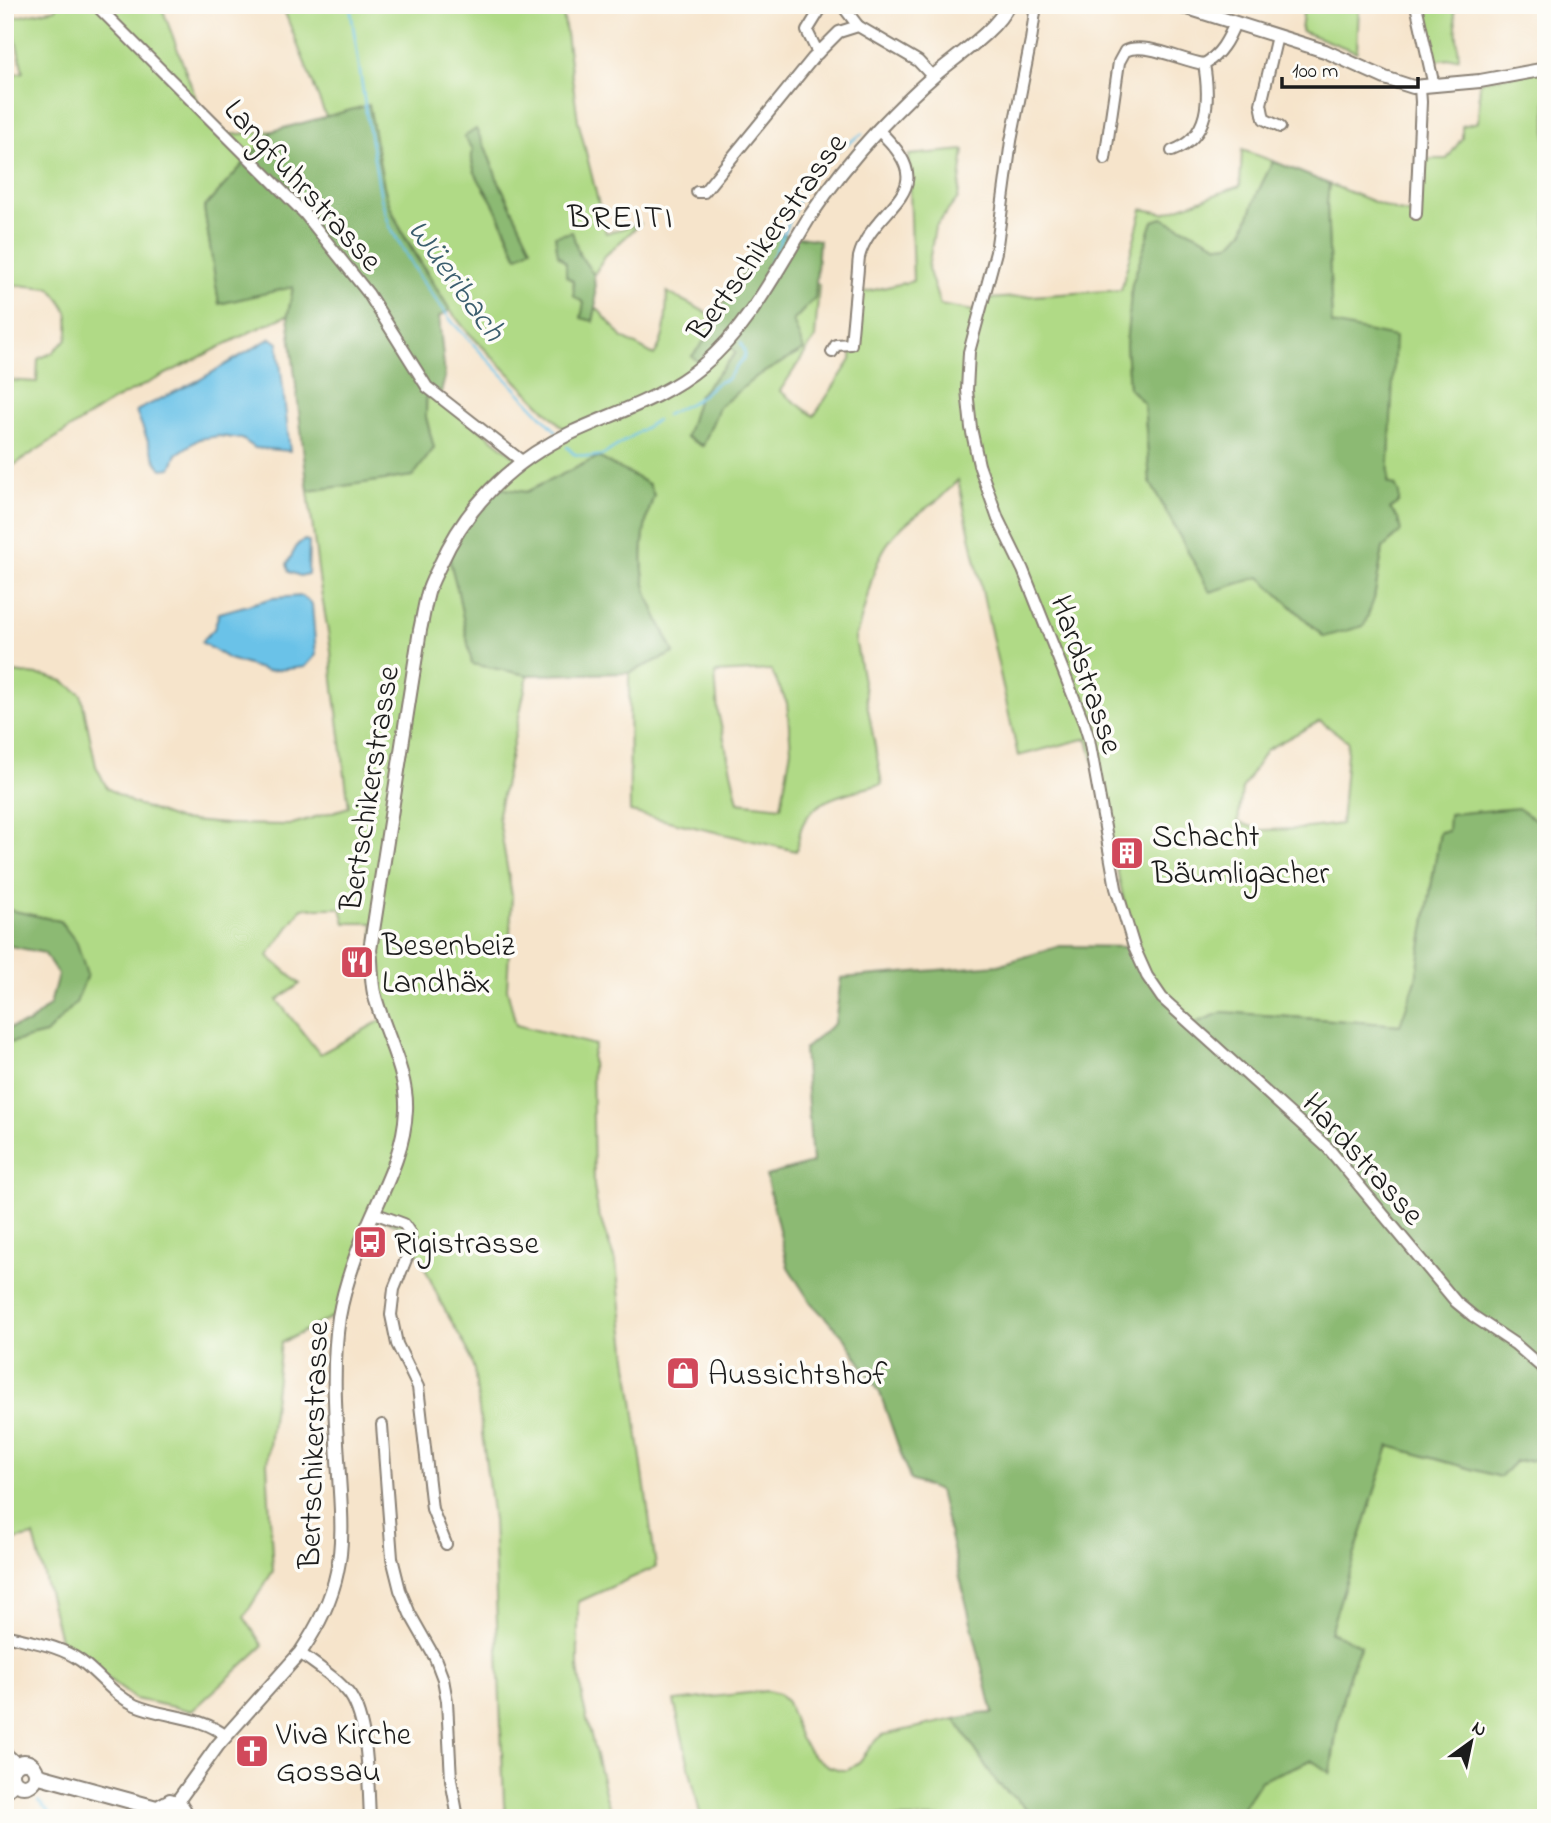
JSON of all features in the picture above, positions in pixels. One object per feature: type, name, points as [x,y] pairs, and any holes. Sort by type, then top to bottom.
[{"type":"main road","points":[[11,1760],[31,1764],[36,1775],[32,1783],[11,1788],[11,1760]]},
{"type":"main road","points":[[36,1775],[160,1814],[167,1802],[177,1802],[183,1808],[184,1818]]},
{"type":"street","name":"Langfuhrstrasse","points":[[96,5],[304,213],[368,293],[426,387],[523,462]]},
{"type":"street","points":[[818,53],[807,31],[822,5]]},
{"type":"street","points":[[842,5],[858,26],[907,53],[933,77]]},
{"type":"street","name":"Hardstrasse","points":[[1036,5],[1010,141],[996,252],[969,352],[967,390],[979,465],[998,519],[1023,570],[1089,739],[1116,888],[1134,947],[1147,976],[1162,998],[1328,1148],[1456,1302],[1516,1343],[1546,1371]]},
{"type":"street","points":[[1167,5],[1189,7],[1333,54],[1398,84],[1434,86],[1546,69]]},
{"type":"street","points":[[1416,5],[1434,86]]},
{"type":"street","name":"Bertschikerstrasse","points":[[177,1802],[206,1760],[300,1653],[321,1619],[338,1570],[341,1508],[334,1361],[340,1315],[358,1253],[394,1168],[403,1137],[407,1108],[402,1079],[374,991],[370,950],[420,630],[429,588],[447,550],[468,516],[492,487],[545,447],[681,382],[727,341],[749,314],[812,214],[878,130],[933,77],[991,28],[1007,8]]},
{"type":"street","points":[[1105,159],[1119,62],[1125,51],[1132,48],[1160,52],[1204,64],[1216,57],[1235,23]]},
{"type":"street","points":[[696,191],[704,192],[818,53],[839,32],[858,26]]},
{"type":"street","points":[[1278,36],[1261,104],[1264,119],[1280,127]]},
{"type":"street","points":[[1172,151],[1195,137],[1205,118],[1207,84],[1204,64]]},
{"type":"street","points":[[1416,214],[1420,87]]},
{"type":"street","points":[[832,352],[836,345],[851,344],[859,259],[864,243],[900,198],[906,186],[907,173],[903,158],[878,130]]},
{"type":"street","points":[[374,1213],[404,1224],[410,1233],[411,1247],[394,1289],[391,1315],[397,1345],[418,1387],[432,1509],[446,1544]]},
{"type":"street","points":[[382,1425],[392,1558],[400,1590],[410,1614],[435,1658],[443,1679],[447,1701],[451,1780],[458,1818]]},
{"type":"street","points":[[5,1635],[63,1651],[86,1665],[114,1691],[131,1702],[155,1711],[202,1722],[226,1736]]},
{"type":"street","points":[[300,1653],[338,1682],[351,1696],[362,1722],[370,1818]]},
{"type":"green space","points":[[56,5],[161,5],[200,109],[227,135],[273,131],[204,208],[219,303],[293,286],[288,315],[112,401],[5,471],[5,380],[37,382],[38,359],[52,353],[67,339],[68,330],[67,311],[50,288],[5,284],[5,76],[23,72],[11,18],[56,9]]},
{"type":"green space","points":[[282,5],[562,5],[578,120],[606,233],[641,223],[605,256],[594,275],[579,254],[572,232],[566,263],[593,321],[596,307],[623,338],[654,355],[664,333],[667,292],[715,317],[716,326],[736,353],[699,395],[686,437],[702,446],[719,407],[757,376],[804,350],[793,321],[815,298],[816,284],[819,284],[815,338],[780,391],[814,416],[851,360],[856,294],[913,281],[909,155],[964,150],[958,198],[935,227],[928,268],[940,305],[979,312],[987,299],[1121,290],[1142,209],[1164,213],[1240,186],[1242,150],[1273,161],[1244,230],[1231,244],[1219,245],[1162,218],[1153,221],[1132,284],[1126,345],[1129,388],[1144,403],[1150,482],[1260,577],[1324,637],[1374,599],[1383,547],[1392,540],[1398,519],[1390,509],[1388,484],[1394,337],[1332,325],[1327,203],[1329,184],[1397,211],[1416,214],[1419,159],[1447,159],[1462,138],[1462,126],[1478,122],[1480,81],[1546,69],[1546,832],[1542,823],[1440,832],[1416,980],[1401,1025],[1223,1012],[1190,1025],[1162,998],[1134,947],[1088,738],[1018,756],[958,480],[939,499],[903,526],[886,546],[872,579],[855,638],[882,784],[835,797],[814,809],[801,829],[796,851],[630,812],[629,673],[674,653],[644,580],[643,543],[654,495],[598,457],[526,492],[492,487],[447,550],[472,664],[528,675],[498,814],[512,896],[507,989],[516,1025],[595,1045],[592,1056],[594,1186],[598,1212],[616,1264],[656,1567],[578,1602],[578,1667],[583,1703],[614,1818],[506,1818],[493,1520],[474,1370],[467,1349],[441,1303],[419,1255],[411,1247],[410,1233],[374,1213],[344,1311],[281,1343],[267,1463],[273,1571],[244,1617],[263,1646],[192,1711],[135,1699],[61,1643],[34,1536],[5,1542],[5,1044],[19,1040],[76,1003],[60,921],[5,909],[5,671],[63,681],[81,694],[96,766],[107,788],[133,803],[179,820],[226,824],[289,825],[349,807],[331,650],[308,491],[413,475],[434,448],[426,417],[427,387],[522,462],[569,434],[466,330],[450,310],[390,206],[369,105],[326,117]],"holes":[[[473,149],[486,149],[531,248],[518,256],[478,178],[472,157]],[[771,670],[787,703],[791,749],[781,807],[738,802],[718,712],[715,673]],[[1320,721],[1348,741],[1341,824],[1261,830],[1238,822],[1242,789],[1266,750]],[[302,908],[341,908],[345,923],[373,923],[374,991],[382,1020],[320,1054],[277,1000],[300,984],[268,956]]]},
{"type":"green space","points":[[1304,5],[1359,5],[1357,52],[1301,31]]},
{"type":"green space","points":[[1420,5],[1454,5],[1459,58],[1433,61]]},
{"type":"green space","points":[[369,105],[380,169],[395,219],[450,310],[439,317],[445,377],[440,397],[426,388],[426,417],[434,448],[413,476],[308,491],[288,315],[293,287],[219,304],[204,208],[273,131]]},
{"type":"green space","points":[[476,129],[531,248],[517,257],[472,164],[473,149],[464,137]]},
{"type":"green space","points":[[1273,161],[1329,184],[1327,203],[1332,324],[1395,337],[1388,483],[1395,485],[1399,493],[1399,502],[1390,509],[1398,519],[1401,531],[1383,548],[1374,599],[1364,626],[1324,637],[1260,577],[1210,592],[1150,482],[1144,403],[1129,388],[1126,345],[1132,284],[1153,221],[1162,218],[1219,245],[1231,244],[1244,230]]},
{"type":"green space","points":[[572,232],[579,254],[594,275],[596,307],[593,321],[581,318],[584,303],[574,296],[573,281],[566,276],[566,263],[558,255],[555,236]]},
{"type":"green space","points":[[780,234],[819,240],[815,298],[793,321],[804,350],[757,376],[719,407],[703,446],[686,437],[699,395],[736,353],[727,342],[702,366],[692,356],[716,327],[715,317],[759,247]]},
{"type":"green space","points":[[598,457],[649,484],[654,495],[643,543],[644,580],[674,653],[629,673],[528,675],[472,664],[447,550],[492,487],[526,492]]},
{"type":"green space","points":[[1518,808],[1542,824],[1546,832],[1546,1526],[1542,1459],[1515,1462],[1500,1477],[1389,1446],[1330,1632],[1361,1645],[1344,1692],[1330,1773],[1311,1760],[1260,1781],[1236,1818],[1038,1818],[997,1783],[955,1719],[993,1713],[939,1491],[910,1480],[880,1393],[844,1337],[811,1303],[788,1267],[766,1176],[812,1163],[804,1049],[835,1023],[841,978],[998,965],[1060,946],[1134,947],[1147,976],[1190,1025],[1223,1012],[1400,1025],[1416,980],[1440,832],[1448,831],[1449,814]]},
{"type":"green space","points":[[5,909],[60,921],[77,943],[87,975],[76,1003],[46,1034],[5,1044],[5,1029],[29,1023],[50,1005],[58,974],[44,953],[5,945]]},
{"type":"green space","points":[[1389,1446],[1500,1477],[1515,1462],[1542,1459],[1546,1526],[1546,1818],[1236,1818],[1260,1781],[1311,1760],[1331,1772],[1344,1692],[1361,1646],[1330,1632]]},
{"type":"green space","points":[[767,1691],[779,1694],[787,1702],[800,1738],[812,1755],[828,1766],[841,1770],[848,1770],[860,1761],[873,1743],[883,1735],[955,1719],[997,1783],[1038,1818],[701,1818],[674,1701]]},
{"type":"water","points":[[271,338],[278,343],[290,451],[255,448],[242,439],[219,436],[199,439],[177,454],[171,468],[162,469],[156,461],[136,411],[199,380]]},
{"type":"water","points":[[305,540],[309,542],[308,574],[300,576],[289,572],[287,564],[298,544]]},
{"type":"water","points":[[302,596],[312,604],[316,655],[305,667],[267,671],[229,659],[201,642],[214,629],[219,613],[273,598]]},
{"type":"waterway","name":"Wüeribach","points":[[350,5],[381,198],[390,227],[420,278],[453,323],[556,431]]},
{"type":"waterway","name":"Wüeribach","points":[[765,276],[807,181],[828,158],[862,134]]},
{"type":"waterway","name":"Wüeribach","points":[[666,415],[696,400],[718,382],[726,380],[743,359],[745,353],[741,343]]},
{"type":"waterway","name":"Wüeribach","points":[[567,447],[574,454],[589,457],[603,455],[657,420]]},
{"type":"waterway","points":[[38,1801],[56,1818]]},
{"type":"place","name":"Schacht Bäumligacher","points":[[1127,853]]},
{"type":"place","name":"Besenbeiz Landhäx","points":[[357,962]]},
{"type":"place","name":"Rigistrasse","points":[[370,1242]]},
{"type":"place","name":"Aussichtshof","points":[[683,1373]]},
{"type":"place","name":"Viva Kirche Gossau","points":[[252,1751]]},
{"type":"district","name":"BREITI","points":[[621,215]]}]
